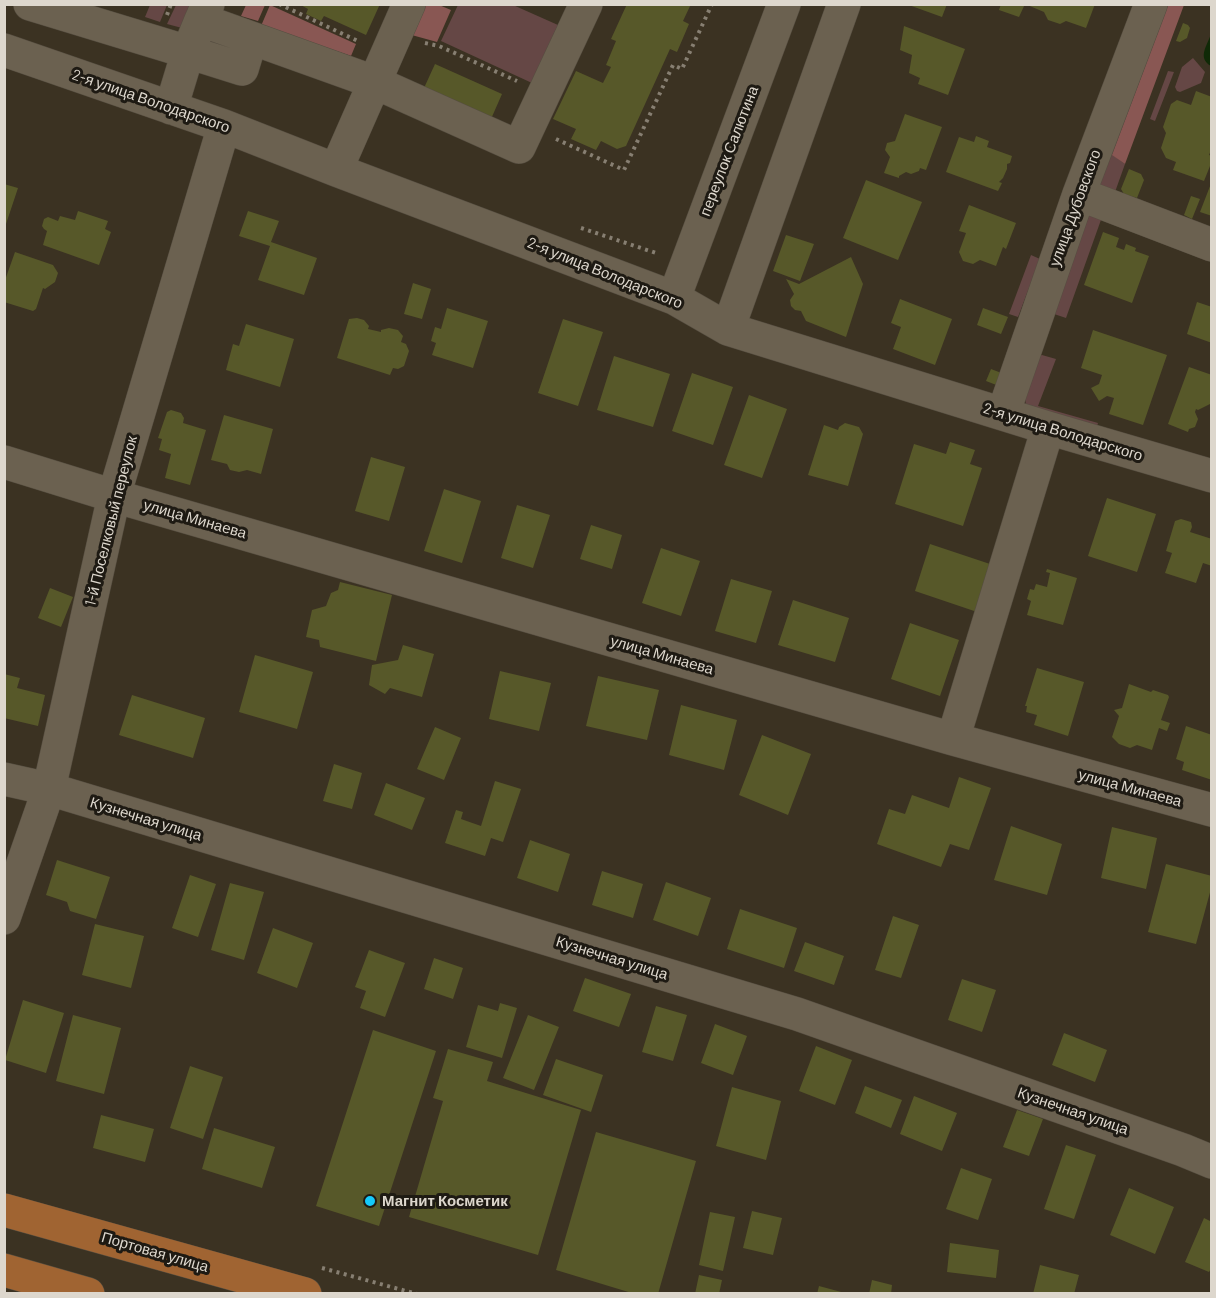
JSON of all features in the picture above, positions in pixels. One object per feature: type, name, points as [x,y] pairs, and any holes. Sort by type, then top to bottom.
[{"type":"main road","name":"Портовая улица","points":[[4,1210],[305,1293]]},
{"type":"main road","points":[[4,1270],[88,1293]]},
{"type":"street","points":[[30,4],[61,10],[242,69],[251,39]]},
{"type":"street","points":[[336,170],[409,4]]},
{"type":"street","points":[[171,108],[188,52],[205,12],[251,39],[374,82],[515,156],[586,4]]},
{"type":"street","name":"переулок Салютина","points":[[674,298],[784,4]]},
{"type":"street","points":[[728,329],[844,4]]},
{"type":"street","name":"улица Дубовского","points":[[1003,414],[1079,194],[1151,4]]},
{"type":"street","name":"2-я улица Володарского","points":[[4,50],[224,126],[674,298],[728,329],[1212,476]]},
{"type":"street","name":"1-й Поселковый переулок","points":[[4,918],[49,789],[114,496],[224,126]]},
{"type":"street","points":[[1079,194],[1212,244]]},
{"type":"street","points":[[953,740],[1048,428]]},
{"type":"street","name":"улица Минаева","points":[[4,462],[953,740],[1212,810]]},
{"type":"street","name":"Кузнечная улица","points":[[4,779],[49,789],[797,1014],[1212,1162]]},
{"type":"path","points":[[279,4],[362,43]]},
{"type":"path","points":[[550,137],[624,170],[673,65],[682,69],[712,4]]},
{"type":"path","points":[[418,41],[439,46],[521,83]]},
{"type":"shaded area","points":[[150,5],[167,5],[160,22],[145,17]]},
{"type":"shaded area","points":[[176,5],[193,5],[182,28],[167,24]]},
{"type":"shaded area","points":[[246,5],[265,5],[258,21],[241,16]]},
{"type":"shaded area","points":[[270,5],[356,44],[351,56],[261,26]]},
{"type":"shaded area","points":[[420,5],[439,5],[451,10],[437,42],[408,34]]},
{"type":"shaded area","points":[[458,5],[513,5],[558,25],[532,83],[441,41]]},
{"type":"shaded area","points":[[1162,5],[1168,5],[1113,155],[1125,164],[1115,192],[1101,185],[1101,170]]},
{"type":"shaded area","points":[[1168,5],[1184,5],[1125,164],[1112,155]]},
{"type":"shaded area","points":[[1211,34],[1211,66],[1204,56]]},
{"type":"shaded area","points":[[1193,58],[1205,72],[1201,83],[1180,92],[1177,91],[1175,87],[1182,67]]},
{"type":"shaded area","points":[[1168,71],[1174,72],[1155,121],[1150,119]]},
{"type":"shaded area","points":[[1089,214],[1102,217],[1066,318],[1048,312]]},
{"type":"shaded area","points":[[1031,255],[1040,259],[1018,317],[1009,314]]},
{"type":"shaded area","points":[[1042,355],[1056,359],[1038,406],[1098,423],[1095,432],[1026,405],[1024,392],[1036,357]]},
{"type":"building","points":[[299,4],[380,4],[366,35],[324,16],[321,21],[306,14],[308,9]]},
{"type":"building","points":[[627,4],[691,4],[683,21],[689,24],[677,52],[670,49],[626,146],[617,149],[601,141],[596,150],[571,139],[576,129],[553,119],[576,71],[603,83],[611,67],[606,65],[616,41],[611,39]]},
{"type":"building","points":[[906,4],[947,4],[942,17]]},
{"type":"building","points":[[1001,4],[1025,4],[1019,17],[999,10]]},
{"type":"building","points":[[1025,4],[1095,4],[1086,28],[1066,21],[1060,24],[1048,20],[1044,12]]},
{"type":"building","points":[[1183,23],[1190,28],[1187,38],[1180,42],[1176,41]]},
{"type":"building","points":[[904,26],[965,49],[948,95],[918,84],[920,78],[909,73],[912,55],[900,50]]},
{"type":"building","points":[[435,64],[502,94],[491,119],[424,88]]},
{"type":"building","points":[[1196,91],[1212,97],[1212,148],[1209,155],[1212,156],[1212,161],[1204,181],[1173,170],[1176,162],[1166,158],[1161,148],[1166,133],[1163,127],[1171,104],[1177,100],[1191,105]]},
{"type":"building","points":[[905,114],[942,127],[926,170],[920,168],[919,171],[911,174],[906,172],[899,178],[884,173],[890,157],[885,150],[887,143],[895,141]]},
{"type":"building","points":[[976,136],[989,141],[987,147],[1012,156],[999,182],[1002,183],[998,191],[946,172],[959,137],[974,142]]},
{"type":"building","points":[[1129,169],[1141,174],[1144,180],[1137,198],[1124,194],[1121,189]]},
{"type":"building","points":[[866,180],[922,202],[898,260],[843,238]]},
{"type":"building","points":[[1212,181],[1212,216],[1200,212]]},
{"type":"building","points":[[4,184],[18,188],[5,227],[4,227]]},
{"type":"building","points":[[1191,196],[1200,199],[1192,219],[1184,215]]},
{"type":"building","points":[[969,205],[1016,223],[1006,249],[1003,247],[996,266],[980,260],[973,264],[963,261],[959,252],[966,233],[959,231]]},
{"type":"building","points":[[78,211],[108,221],[105,229],[111,232],[99,265],[43,245],[47,231],[42,226],[44,219],[48,217],[58,221],[60,216],[75,220]]},
{"type":"building","points":[[248,211],[279,221],[271,242],[317,258],[304,295],[258,280],[270,246],[239,236]]},
{"type":"building","points":[[1103,232],[1119,238],[1116,247],[1124,250],[1126,244],[1136,248],[1135,251],[1149,256],[1132,303],[1084,285]]},
{"type":"building","points":[[786,235],[814,244],[800,281],[773,271]]},
{"type":"building","points":[[15,252],[53,265],[58,273],[55,282],[43,288],[36,309],[33,311],[4,302],[4,283]]},
{"type":"building","points":[[851,257],[863,284],[846,337],[806,321],[801,311],[791,306],[790,300],[794,294],[786,279],[799,284]]},
{"type":"building","points":[[413,283],[431,289],[422,319],[404,314]]},
{"type":"building","points":[[900,299],[952,319],[935,365],[893,349],[901,327],[891,323]]},
{"type":"building","points":[[1197,302],[1212,307],[1212,343],[1187,334]]},
{"type":"building","points":[[447,308],[488,321],[473,368],[432,355],[436,343],[431,341],[435,327],[441,329]]},
{"type":"building","points":[[983,308],[1008,317],[1001,334],[977,325]]},
{"type":"building","points":[[349,319],[364,320],[369,326],[368,329],[381,332],[389,328],[398,330],[403,336],[401,342],[406,344],[409,351],[404,366],[398,369],[393,368],[390,375],[337,358]]},
{"type":"building","points":[[563,319],[603,332],[578,406],[538,393]]},
{"type":"building","points":[[246,324],[294,339],[280,387],[226,370],[233,344],[239,346]]},
{"type":"building","points":[[1093,330],[1167,355],[1143,425],[1109,414],[1114,398],[1107,396],[1099,401],[1091,388],[1099,384],[1102,375],[1081,368]]},
{"type":"building","points":[[614,356],[670,374],[653,427],[597,410]]},
{"type":"building","points":[[1189,367],[1212,375],[1212,403],[1196,409],[1198,419],[1195,427],[1189,429],[1188,432],[1168,424]]},
{"type":"building","points":[[991,369],[1004,374],[999,386],[986,381]]},
{"type":"building","points":[[692,373],[733,387],[713,445],[672,431]]},
{"type":"building","points":[[749,395],[787,409],[762,478],[724,465]]},
{"type":"building","points":[[171,410],[181,413],[184,418],[183,423],[206,430],[190,485],[165,478],[171,454],[159,450],[162,439],[158,438],[167,412]]},
{"type":"building","points":[[224,415],[273,429],[261,474],[247,470],[239,472],[230,470],[227,464],[211,460]]},
{"type":"building","points":[[845,423],[859,427],[863,434],[848,486],[808,475],[824,425],[838,430]]},
{"type":"building","points":[[950,442],[975,450],[970,464],[982,468],[963,526],[895,504],[914,444],[946,454]]},
{"type":"building","points":[[371,457],[405,467],[389,521],[355,511]]},
{"type":"building","points":[[444,489],[481,501],[462,563],[424,551]]},
{"type":"building","points":[[1107,498],[1156,514],[1137,572],[1088,556]]},
{"type":"building","points":[[517,505],[550,515],[533,568],[501,558]]},
{"type":"building","points":[[1181,519],[1191,522],[1190,532],[1212,539],[1212,566],[1203,563],[1196,583],[1165,573],[1172,553],[1166,551],[1175,521]]},
{"type":"building","points":[[591,525],[622,535],[612,569],[580,559]]},
{"type":"building","points":[[930,544],[999,567],[983,614],[915,591]]},
{"type":"building","points":[[661,548],[700,561],[681,616],[642,603]]},
{"type":"building","points":[[1047,569],[1077,578],[1063,625],[1027,615],[1031,601],[1027,599],[1030,589],[1034,590],[1036,584],[1047,587],[1050,573],[1046,572]]},
{"type":"building","points":[[731,579],[772,591],[756,643],[715,631]]},
{"type":"building","points":[[340,582],[392,595],[376,661],[320,647],[319,640],[306,637],[312,610],[326,606],[331,593],[338,590]]},
{"type":"building","points":[[50,588],[73,597],[61,627],[38,618]]},
{"type":"building","points":[[793,600],[849,618],[835,662],[778,645]]},
{"type":"building","points":[[910,623],[959,640],[940,696],[891,679]]},
{"type":"building","points":[[403,645],[434,654],[422,697],[390,688],[385,694],[369,685],[372,665],[398,660]]},
{"type":"building","points":[[255,655],[313,672],[297,729],[239,712]]},
{"type":"building","points":[[1037,668],[1084,682],[1068,736],[1034,725],[1037,715],[1026,712],[1027,706],[1025,706]]},
{"type":"building","points":[[500,671],[551,683],[539,731],[489,719]]},
{"type":"building","points":[[4,674],[20,678],[17,688],[45,695],[38,726],[4,718]]},
{"type":"building","points":[[598,676],[659,690],[647,740],[586,726]]},
{"type":"building","points":[[1129,684],[1169,697],[1161,720],[1170,723],[1167,731],[1159,728],[1152,750],[1137,745],[1130,748],[1119,744],[1112,737],[1119,716],[1114,710],[1122,708]]},
{"type":"building","points":[[132,695],[205,718],[193,758],[119,735]]},
{"type":"building","points":[[681,705],[737,720],[724,770],[669,755]]},
{"type":"building","points":[[1186,726],[1212,735],[1212,780],[1182,770],[1184,762],[1176,759]]},
{"type":"building","points":[[435,727],[461,738],[444,780],[417,769]]},
{"type":"building","points":[[762,735],[811,754],[788,815],[739,795]]},
{"type":"building","points":[[334,764],[362,773],[352,809],[323,801]]},
{"type":"building","points":[[959,777],[991,788],[969,850],[950,844],[941,867],[877,844],[889,809],[905,814],[912,795],[949,808]]},
{"type":"building","points":[[495,781],[521,789],[503,842],[491,838],[485,856],[445,843],[456,810],[463,812],[461,819],[481,826]]},
{"type":"building","points":[[386,783],[425,798],[412,830],[374,815]]},
{"type":"building","points":[[1011,826],[1062,844],[1047,895],[994,880]]},
{"type":"building","points":[[1112,827],[1157,838],[1146,889],[1101,878]]},
{"type":"building","points":[[530,840],[570,854],[558,892],[517,878]]},
{"type":"building","points":[[57,860],[110,877],[96,919],[70,911],[67,902],[46,895]]},
{"type":"building","points":[[1166,864],[1212,876],[1212,885],[1196,944],[1148,932]]},
{"type":"building","points":[[602,871],[643,884],[633,918],[592,905]]},
{"type":"building","points":[[190,875],[216,884],[198,937],[172,928]]},
{"type":"building","points":[[666,882],[711,898],[698,936],[653,920]]},
{"type":"building","points":[[230,883],[264,892],[244,960],[211,950]]},
{"type":"building","points":[[740,909],[797,928],[784,968],[727,949]]},
{"type":"building","points":[[893,916],[919,925],[901,978],[875,970]]},
{"type":"building","points":[[95,924],[144,936],[131,988],[82,975]]},
{"type":"building","points":[[273,928],[313,943],[297,988],[257,973]]},
{"type":"building","points":[[805,942],[844,956],[834,985],[794,971]]},
{"type":"building","points":[[369,950],[405,963],[385,1017],[360,1008],[366,991],[355,987]]},
{"type":"building","points":[[434,958],[463,968],[453,999],[424,989]]},
{"type":"building","points":[[585,978],[631,994],[619,1027],[573,1011]]},
{"type":"building","points":[[962,979],[996,990],[982,1032],[948,1020]]},
{"type":"building","points":[[23,1000],[64,1013],[46,1073],[5,1060]]},
{"type":"building","points":[[500,1003],[517,1008],[502,1058],[466,1047],[478,1005],[498,1011]]},
{"type":"building","points":[[656,1006],[687,1015],[673,1061],[642,1052]]},
{"type":"building","points":[[73,1015],[121,1028],[104,1094],[56,1081]]},
{"type":"building","points":[[528,1015],[559,1027],[534,1090],[503,1078]]},
{"type":"building","points":[[715,1024],[747,1036],[733,1075],[701,1063]]},
{"type":"building","points":[[373,1030],[436,1051],[379,1226],[316,1206]]},
{"type":"building","points":[[1064,1033],[1107,1050],[1095,1082],[1052,1065]]},
{"type":"building","points":[[816,1046],[852,1060],[835,1105],[799,1091]]},
{"type":"building","points":[[448,1049],[493,1062],[487,1081],[581,1110],[538,1255],[409,1217],[443,1101],[433,1098]]},
{"type":"building","points":[[556,1059],[603,1075],[591,1112],[543,1095]]},
{"type":"building","points":[[190,1066],[223,1077],[203,1139],[170,1128]]},
{"type":"building","points":[[865,1086],[902,1100],[891,1128],[855,1113]]},
{"type":"building","points":[[732,1087],[781,1101],[766,1160],[716,1146]]},
{"type":"building","points":[[914,1096],[957,1113],[942,1151],[900,1134]]},
{"type":"building","points":[[1017,1110],[1043,1119],[1029,1156],[1003,1147]]},
{"type":"building","points":[[101,1115],[154,1129],[145,1162],[93,1148]]},
{"type":"building","points":[[214,1128],[275,1147],[262,1188],[202,1169]]},
{"type":"building","points":[[596,1132],[696,1161],[658,1294],[635,1294],[556,1270]]},
{"type":"building","points":[[1066,1145],[1096,1155],[1074,1219],[1044,1209]]},
{"type":"building","points":[[961,1168],[992,1179],[978,1220],[946,1209]]},
{"type":"building","points":[[1129,1188],[1174,1207],[1155,1254],[1110,1235]]},
{"type":"building","points":[[752,1211],[782,1218],[773,1255],[743,1248]]},
{"type":"building","points":[[710,1212],[735,1217],[723,1271],[699,1265]]},
{"type":"building","points":[[1204,1218],[1212,1222],[1212,1267],[1209,1272],[1185,1262]]},
{"type":"building","points":[[950,1243],[999,1250],[996,1278],[947,1272]]},
{"type":"building","points":[[1040,1265],[1079,1275],[1074,1294],[1033,1294]]},
{"type":"building","points":[[699,1275],[722,1280],[719,1294],[695,1294]]},
{"type":"building","points":[[872,1280],[892,1285],[891,1294],[869,1294]]},
{"type":"building","points":[[819,1286],[845,1293],[817,1294]]},
{"type":"place","name":"Магнит Косметик","points":[[370,1201]]}]
